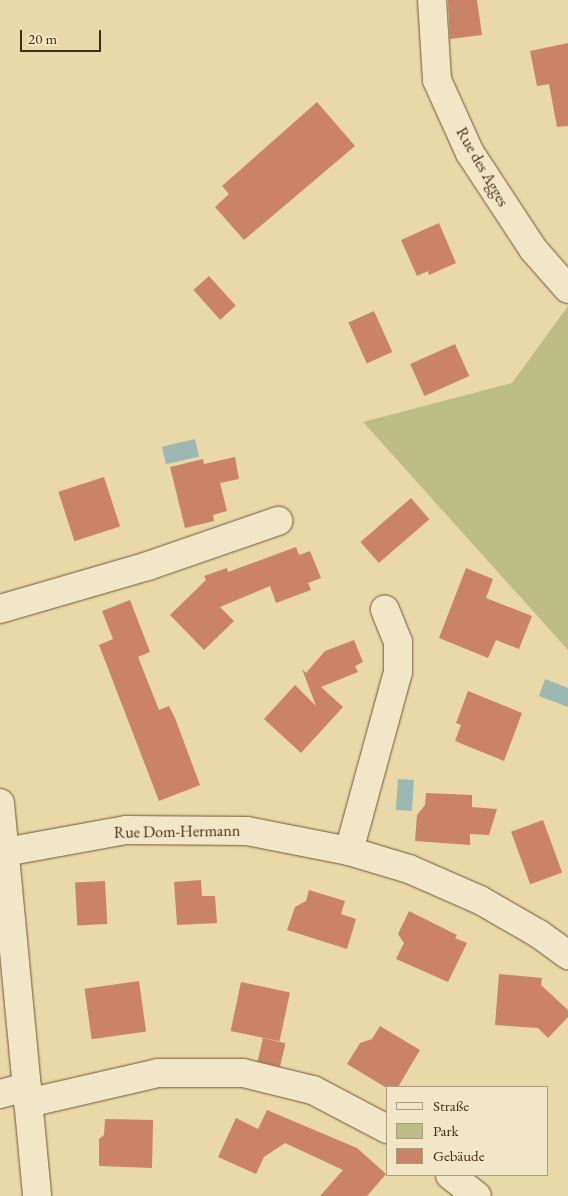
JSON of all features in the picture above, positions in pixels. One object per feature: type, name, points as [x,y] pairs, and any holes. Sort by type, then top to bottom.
[{"type":"street","name":"Rue des Agges","points":[[432,0],[437,80],[470,153],[528,241],[565,280]]},
{"type":"street","points":[[0,609],[148,566],[278,521]]},
{"type":"street","points":[[348,851],[398,672],[398,642],[385,609]]},
{"type":"street","points":[[0,803],[5,852],[5,916],[28,1095],[37,1196]]},
{"type":"street","name":"Rue Dom-Hermann","points":[[5,852],[126,830],[247,831],[348,851],[409,868],[480,900],[539,934],[568,955]]},
{"type":"street","points":[[0,1094],[28,1095],[158,1073],[243,1072],[313,1090],[386,1128]]},
{"type":"street","points":[[451,1176],[477,1196]]},
{"type":"green space","points":[[568,306],[568,650],[363,422],[512,383]]},
{"type":"water","points":[[195,439],[199,457],[166,464],[162,447]]},
{"type":"water","points":[[545,679],[568,688],[568,707],[539,696]]},
{"type":"water","points":[[398,779],[414,780],[412,811],[396,810]]},
{"type":"building","points":[[448,0],[477,0],[482,35],[450,39]]},
{"type":"building","points":[[568,43],[568,126],[557,127],[549,84],[537,86],[530,51]]},
{"type":"building","points":[[317,102],[355,146],[244,240],[215,207],[229,194],[222,186]]},
{"type":"building","points":[[439,223],[456,263],[429,275],[428,271],[417,276],[401,240]]},
{"type":"building","points":[[209,276],[236,306],[220,320],[193,290]]},
{"type":"building","points":[[374,311],[392,352],[367,363],[348,322]]},
{"type":"building","points":[[455,344],[469,376],[424,396],[410,364]]},
{"type":"building","points":[[235,457],[239,479],[220,483],[227,511],[213,515],[214,521],[185,528],[170,467],[203,459],[204,464]]},
{"type":"building","points":[[104,477],[120,526],[74,541],[58,492]]},
{"type":"building","points":[[411,498],[429,519],[379,563],[360,542]]},
{"type":"building","points":[[296,547],[299,555],[310,551],[321,578],[308,583],[311,590],[276,603],[270,586],[220,607],[234,621],[204,650],[170,615],[206,580],[204,576],[227,568],[228,572]]},
{"type":"building","points":[[466,568],[493,579],[486,598],[532,616],[519,649],[496,640],[488,658],[439,638]]},
{"type":"building","points":[[130,600],[150,652],[138,657],[159,710],[169,706],[175,718],[200,785],[159,801],[99,645],[113,639],[102,611]]},
{"type":"building","points":[[354,640],[363,662],[355,666],[358,672],[321,687],[343,707],[301,753],[264,719],[295,685],[316,706],[302,669],[306,673],[325,651]]},
{"type":"building","points":[[468,691],[522,713],[504,761],[455,741],[461,725],[456,723]]},
{"type":"building","points":[[426,793],[472,795],[472,807],[497,809],[489,835],[470,834],[470,845],[415,841],[417,815],[425,805]]},
{"type":"building","points":[[543,820],[562,873],[530,884],[511,832]]},
{"type":"building","points":[[201,880],[202,896],[215,896],[217,923],[177,925],[174,882]]},
{"type":"building","points":[[105,881],[107,924],[77,926],[75,883]]},
{"type":"building","points":[[309,890],[345,901],[341,914],[356,919],[347,949],[287,930],[295,907],[306,901]]},
{"type":"building","points":[[409,911],[457,935],[455,938],[467,943],[448,982],[396,959],[404,943],[398,934]]},
{"type":"building","points":[[499,974],[542,978],[541,985],[568,1010],[568,1017],[548,1038],[538,1028],[495,1025]]},
{"type":"building","points":[[139,981],[146,1032],[92,1039],[85,989]]},
{"type":"building","points":[[241,982],[290,992],[280,1041],[231,1031]]},
{"type":"building","points":[[380,1026],[420,1050],[399,1086],[385,1087],[347,1064],[360,1043],[372,1039]]},
{"type":"building","points":[[263,1038],[285,1043],[280,1067],[258,1061]]},
{"type":"building","points":[[267,1110],[357,1148],[386,1174],[367,1196],[320,1196],[343,1170],[285,1143],[264,1157],[256,1174],[218,1157],[236,1118],[258,1129]]},
{"type":"building","points":[[105,1119],[153,1120],[152,1168],[99,1166],[99,1139],[104,1135]]}]
